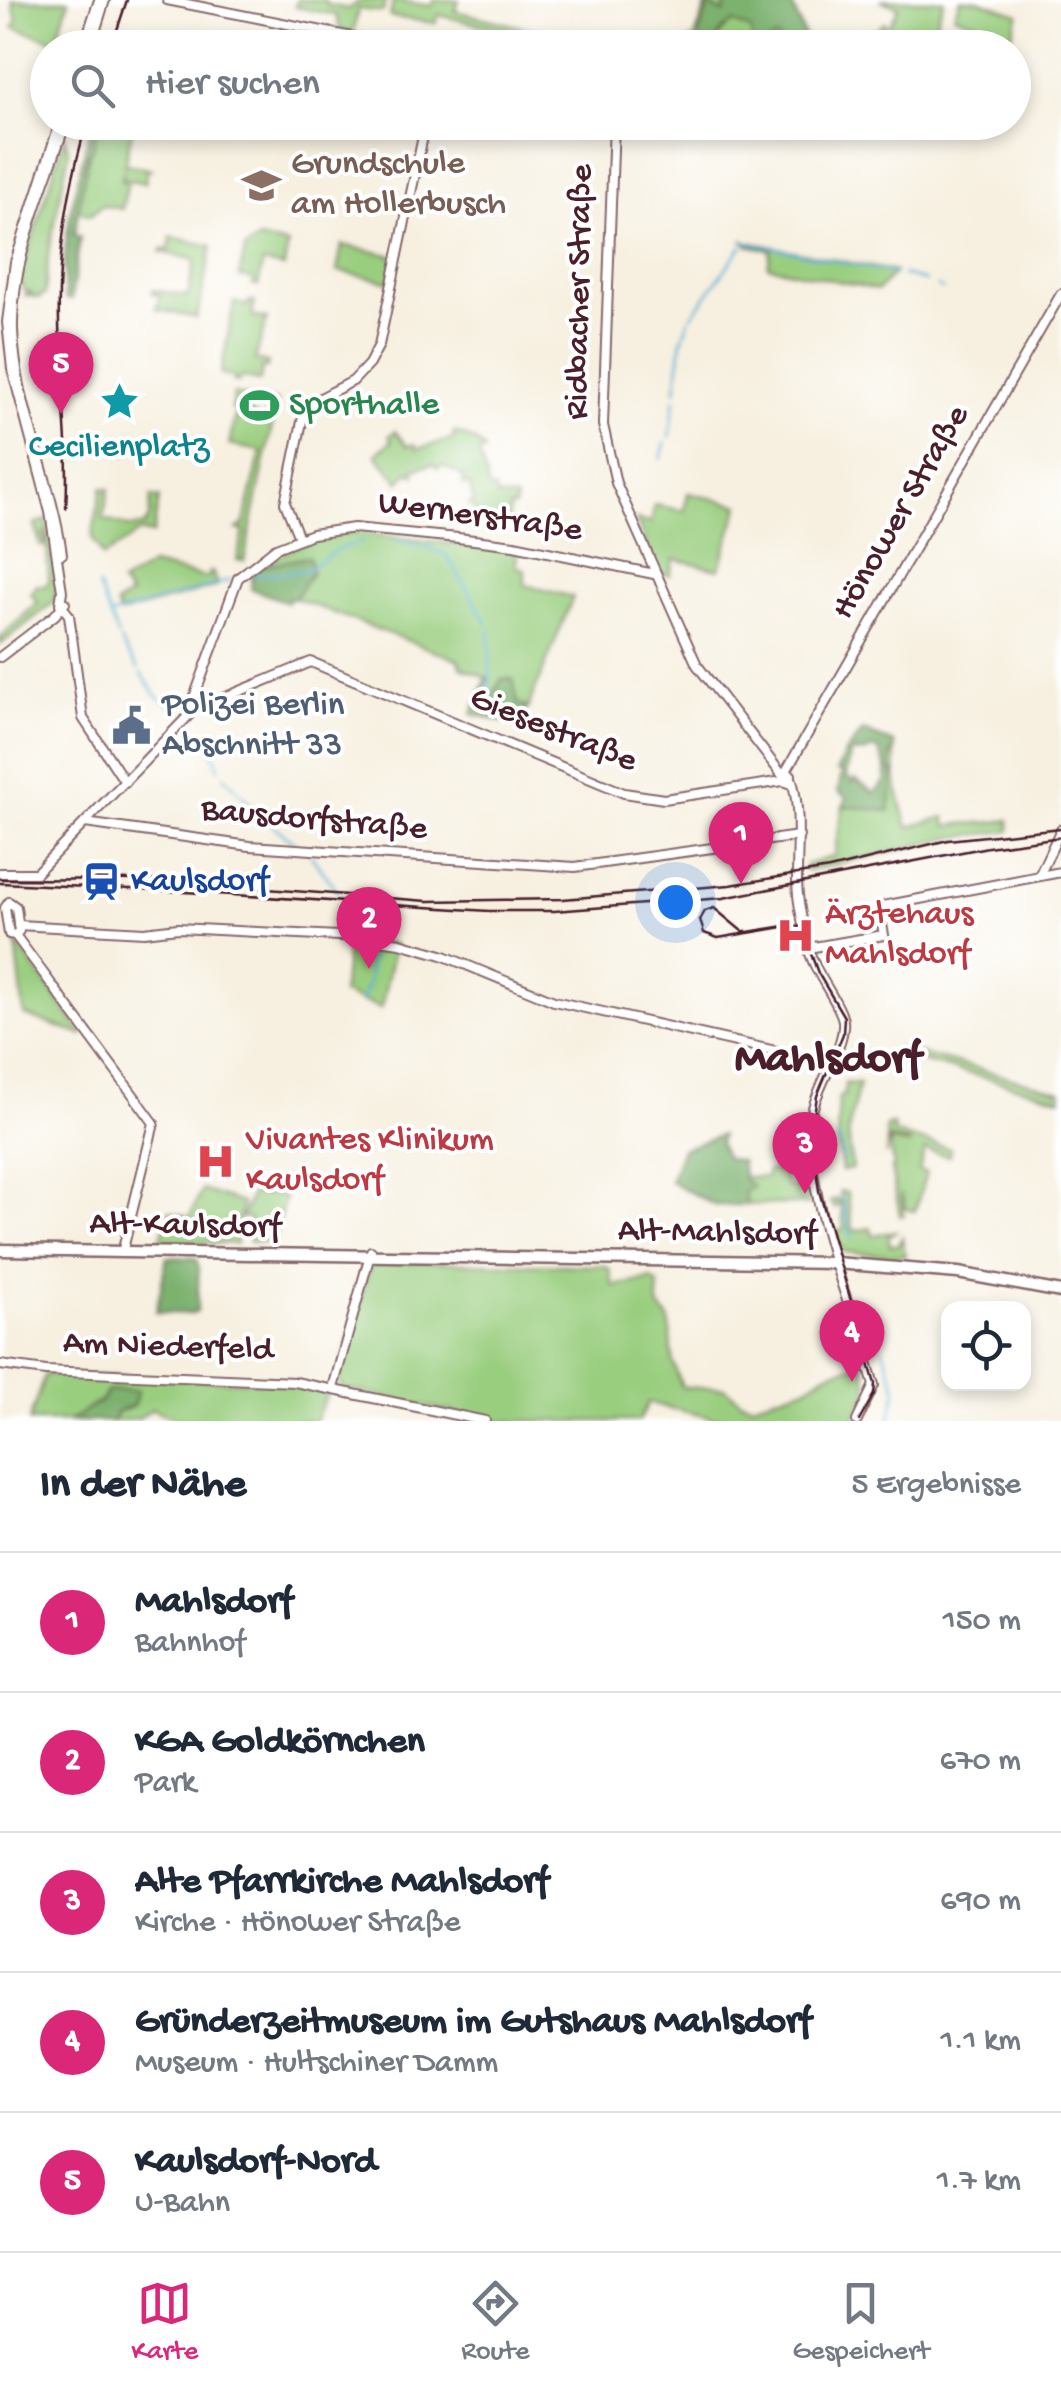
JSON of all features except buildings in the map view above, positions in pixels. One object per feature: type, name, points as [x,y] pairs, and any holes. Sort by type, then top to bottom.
[{"type":"main road","name":"Alt-Kaulsdorf","points":[[0,1248],[370,1254]]},
{"type":"main road","name":"Alt-Mahlsdorf","points":[[370,1254],[835,1260],[958,1272],[1061,1289]]},
{"type":"street","points":[[92,30],[102,0]]},
{"type":"street","points":[[167,0],[314,30]]},
{"type":"street","points":[[57,140],[6,292],[8,343],[51,518],[83,718],[125,782]]},
{"type":"street","points":[[299,538],[286,503],[307,405],[353,380],[369,364],[379,345],[422,140]]},
{"type":"street","name":"Ridbacher Straße","points":[[613,140],[603,426],[616,483],[699,668],[787,778]]},
{"type":"street","points":[[6,292],[16,362],[56,517],[64,603]]},
{"type":"street","name":"Hönower Straße","points":[[787,778],[792,760],[1061,294]]},
{"type":"street","points":[[8,343],[16,362]]},
{"type":"street","name":"Wernerstraße","points":[[194,710],[192,702],[234,584],[256,562],[299,538],[344,528],[394,531],[514,545],[654,574]]},
{"type":"street","points":[[0,654],[64,603]]},
{"type":"street","name":"Giesestraße","points":[[194,710],[311,662],[624,793],[664,799],[787,778]]},
{"type":"street","points":[[0,873],[36,873],[194,710]]},
{"type":"street","points":[[787,778],[796,800],[797,886],[808,948],[842,1017],[842,1033],[814,1102],[809,1135],[835,1260],[874,1385],[857,1421]]},
{"type":"street","name":"Bausdorfstraße","points":[[86,823],[250,846],[591,867],[798,836]]},
{"type":"street","points":[[1039,876],[1061,829]]},
{"type":"street","points":[[808,948],[884,935],[880,908],[1061,872]]},
{"type":"street","points":[[3,904],[8,932],[144,932],[178,928],[390,940],[442,955],[554,1001],[829,1063]]},
{"type":"street","points":[[17,930],[154,1122],[122,1250]]},
{"type":"street","points":[[333,1388],[344,1360],[370,1254]]},
{"type":"street","name":"Am Niederfeld","points":[[0,1365],[46,1371],[282,1380],[485,1421]]},
{"type":"green space","points":[[12,0],[69,0],[59,30],[30,33],[13,27],[17,20]]},
{"type":"green space","points":[[297,0],[324,0],[328,5],[348,9],[362,0],[386,0],[383,12],[358,9],[354,30],[340,29],[336,15],[295,7]]},
{"type":"green space","points":[[393,0],[432,6],[434,0],[459,0],[455,11],[535,30],[503,30],[438,15],[436,23],[390,17]]},
{"type":"green space","points":[[708,0],[788,0],[801,30],[698,30]]},
{"type":"green space","points":[[725,0],[790,0],[802,30],[751,30],[734,23],[724,30],[701,30],[709,6],[724,13]]},
{"type":"green space","points":[[880,0],[944,0],[935,26],[938,30],[876,30],[885,22],[888,28],[899,7]]},
{"type":"green space","points":[[960,0],[978,0],[1019,14],[1014,30],[986,26],[982,30],[980,24],[954,15]]},
{"type":"green space","points":[[66,140],[69,152],[49,249],[45,295],[24,295],[31,293],[22,289],[20,275]]},
{"type":"green space","points":[[88,140],[95,140],[88,154],[74,235],[80,237],[71,300],[65,299],[64,277],[67,232]]},
{"type":"green space","points":[[93,140],[130,140],[124,166],[151,169],[145,183],[123,179],[124,171],[121,180],[128,182],[122,209],[102,205],[91,215],[76,210]]},
{"type":"green space","points":[[171,237],[212,246],[197,318],[156,309],[160,296],[152,294],[153,290],[188,296],[195,260],[161,252],[169,250]]},
{"type":"green space","points":[[259,239],[288,245],[284,267],[263,263],[258,286],[252,285],[253,279],[239,277],[245,249]]},
{"type":"green space","points":[[744,241],[895,272],[878,290],[768,266],[771,250]]},
{"type":"green space","points":[[342,245],[395,256],[390,282],[337,271]]},
{"type":"green space","points":[[249,301],[255,302],[252,316],[267,319],[255,360],[268,363],[267,368],[262,368],[260,381],[240,377],[238,382],[233,381],[234,376],[221,374],[234,302],[247,306]]},
{"type":"green space","points":[[234,394],[249,398],[247,410],[265,422],[270,400],[277,402],[244,561],[237,560],[244,531],[237,529],[244,524],[261,451],[229,445],[236,410],[231,409]]},
{"type":"green space","points":[[395,431],[407,446],[415,444],[416,449],[454,439],[453,433],[479,444],[485,451],[479,453],[490,490],[495,489],[497,497],[516,499],[515,507],[510,507],[507,527],[472,522],[475,509],[469,505],[474,502],[469,484],[463,485],[464,477],[441,465],[438,469],[433,464],[414,469],[415,475],[409,472],[399,482],[376,454],[392,441],[389,436]]},
{"type":"green space","points":[[102,488],[109,489],[103,519],[132,528],[145,525],[151,497],[159,498],[153,534],[140,532],[103,557],[92,537]]},
{"type":"green space","points":[[688,493],[740,505],[719,569],[674,559],[670,575],[658,572],[636,520],[651,523],[655,505],[684,511]]},
{"type":"green space","points":[[47,520],[55,601],[0,645],[0,638],[38,602],[31,594],[37,585],[49,582],[46,532],[42,534],[46,545],[40,546],[35,524]]},
{"type":"green space","points":[[352,532],[517,551],[516,567],[525,569],[525,585],[573,597],[528,708],[518,704],[502,679],[491,699],[482,699],[488,678],[461,667],[459,660],[294,598],[312,572],[309,557],[260,566],[311,539]]},
{"type":"green space","points":[[309,557],[312,572],[294,599],[289,597],[287,602],[251,589],[253,571],[260,566]]},
{"type":"green space","points":[[151,565],[208,578],[210,572],[217,586],[120,614],[116,605],[130,595],[121,584]]},
{"type":"green space","points":[[487,677],[482,699],[491,698],[502,679],[513,679],[518,704],[528,708],[516,724],[472,714]]},
{"type":"green space","points":[[863,731],[894,743],[894,754],[890,754],[890,771],[894,771],[889,811],[843,806],[847,798],[838,792],[842,772],[837,771]],"holes":[[[878,749],[886,768],[886,781],[874,793],[846,776],[851,753]]]},
{"type":"green space","points":[[894,743],[897,788],[908,827],[945,817],[947,826],[1009,820],[1010,831],[955,837],[807,871],[806,865],[834,856],[843,806],[889,810],[894,772],[890,771],[890,754],[894,753]]},
{"type":"green space","points":[[348,940],[395,944],[381,1008],[342,994]]},
{"type":"green space","points":[[16,943],[83,1034],[82,1035],[24,1015]]},
{"type":"green space","points":[[900,1048],[1061,1091],[1061,1098],[899,1055]]},
{"type":"green space","points":[[845,1083],[859,1084],[848,1132],[852,1169],[842,1171],[837,1138],[839,1097],[844,1096]]},
{"type":"green space","points":[[893,1125],[894,1133],[951,1149],[949,1156],[925,1150],[919,1171],[926,1173],[915,1211],[906,1209],[901,1194],[904,1215],[900,1216],[890,1141],[910,1142],[889,1139],[887,1155],[886,1126]]},
{"type":"green space","points":[[721,1135],[719,1144],[726,1158],[741,1161],[742,1177],[767,1177],[767,1171],[783,1170],[786,1187],[814,1185],[817,1204],[714,1205],[670,1181],[682,1149]]},
{"type":"green space","points":[[721,1135],[719,1144],[726,1158],[741,1161],[744,1181],[753,1186],[744,1192],[747,1205],[714,1205],[670,1181],[682,1149]]},
{"type":"green space","points":[[202,1190],[242,1203],[236,1244],[160,1241],[169,1211],[188,1220]]},
{"type":"green space","points":[[840,1191],[847,1193],[853,1231],[871,1228],[873,1235],[898,1231],[888,1235],[890,1245],[898,1245],[902,1237],[905,1256],[844,1252],[833,1233],[844,1229]]},
{"type":"green space","points":[[251,1194],[285,1196],[274,1243],[249,1242],[250,1219],[242,1218]]},
{"type":"green space","points":[[167,1257],[196,1258],[197,1311],[156,1312]]},
{"type":"green space","points":[[383,1261],[606,1266],[613,1286],[652,1279],[658,1284],[658,1305],[669,1319],[673,1362],[682,1387],[725,1388],[741,1401],[752,1404],[863,1363],[869,1391],[853,1421],[812,1421],[783,1414],[768,1420],[726,1421],[648,1403],[639,1421],[492,1421],[343,1388],[338,1381],[371,1265]]},
{"type":"green space","points":[[45,1374],[272,1382],[325,1390],[327,1394],[315,1421],[175,1421],[152,1409],[139,1418],[113,1421],[116,1414],[133,1406],[137,1392],[106,1392],[101,1401],[69,1421],[29,1421]]},
{"type":"green space","points":[[138,1391],[133,1406],[116,1413],[113,1421],[69,1421],[101,1401],[106,1392]]},
{"type":"waterway","points":[[744,242],[801,253]]},
{"type":"waterway","points":[[692,316],[742,246]]},
{"type":"waterway","points":[[803,254],[894,273]]},
{"type":"waterway","points":[[903,275],[925,281]]},
{"type":"waterway","points":[[937,286],[942,289]]},
{"type":"waterway","points":[[676,391],[682,339],[689,319]]},
{"type":"waterway","points":[[670,437],[675,399]]},
{"type":"waterway","points":[[661,459],[665,443]]},
{"type":"waterway","points":[[255,576],[307,570],[336,550],[364,541]]},
{"type":"waterway","points":[[397,541],[428,547],[447,556],[488,624]]},
{"type":"waterway","points":[[110,616],[231,580]]},
{"type":"waterway","points":[[98,586],[118,637]]},
{"type":"waterway","points":[[490,631],[490,700]]},
{"type":"waterway","points":[[120,641],[138,669]]},
{"type":"waterway","points":[[141,673],[156,695],[182,715]]},
{"type":"waterway","points":[[189,722],[213,752],[219,768]]},
{"type":"waterway","points":[[224,776],[259,813]]},
{"type":"waterway","points":[[268,821],[297,845]]},
{"type":"waterway","points":[[311,856],[338,892]]},
{"type":"waterway","points":[[345,913],[375,915],[373,933]]},
{"type":"waterway","points":[[361,1003],[368,982],[372,943]]},
{"type":"waterway","points":[[839,1138],[844,1161]]},
{"type":"waterway","points":[[841,1196],[852,1239]]},
{"type":"waterway","points":[[883,1349],[897,1389],[890,1421]]},
{"type":"tram line","points":[[0,879],[146,880],[428,901],[563,899],[730,885],[829,869],[948,840],[1061,828]]},
{"type":"tram line","points":[[789,926],[718,938],[704,933],[700,920],[705,911],[714,908],[743,932],[791,925],[801,927],[818,973],[844,1017],[843,1034],[817,1096],[811,1134],[819,1191],[875,1384],[874,1394],[859,1421]]},
{"type":"railway","points":[[117,30],[127,0]]},
{"type":"railway","points":[[66,508],[60,271],[69,196],[82,140]]},
{"type":"railway","points":[[0,883],[489,911],[554,911],[723,898],[988,847],[1061,837]]},
{"type":"place","name":"Grundschule am Hollerbusch","points":[[261,185]]},
{"type":"place","name":"Cecilienplatz","points":[[119,401]]},
{"type":"place","name":"Sporthalle","points":[[259,406]]},
{"type":"place","name":"Kaulsdorf-Nord","points":[[61,414]]},
{"type":"place","name":"Polizei Berlin Abschnitt 33","points":[[132,726]]},
{"type":"place","name":"Kaulsdorf","points":[[101,882]]},
{"type":"place","name":"Mahlsdorf","points":[[741,884]]},
{"type":"place","name":"Ärztehaus Mahlsdorf","points":[[795,935]]},
{"type":"place","name":"KGA Goldkörnchen","points":[[369,969]]},
{"type":"place","name":"Vivantes Klinikum Kaulsdorf","points":[[216,1161]]},
{"type":"place","name":"Alte Pfarrkirche Mahlsdorf","points":[[805,1194]]},
{"type":"place","name":"Gründerzeitmuseum im Gutshaus Mahlsdorf","points":[[852,1382]]},
{"type":"district","name":"Mahlsdorf","points":[[828,1060]]}]
